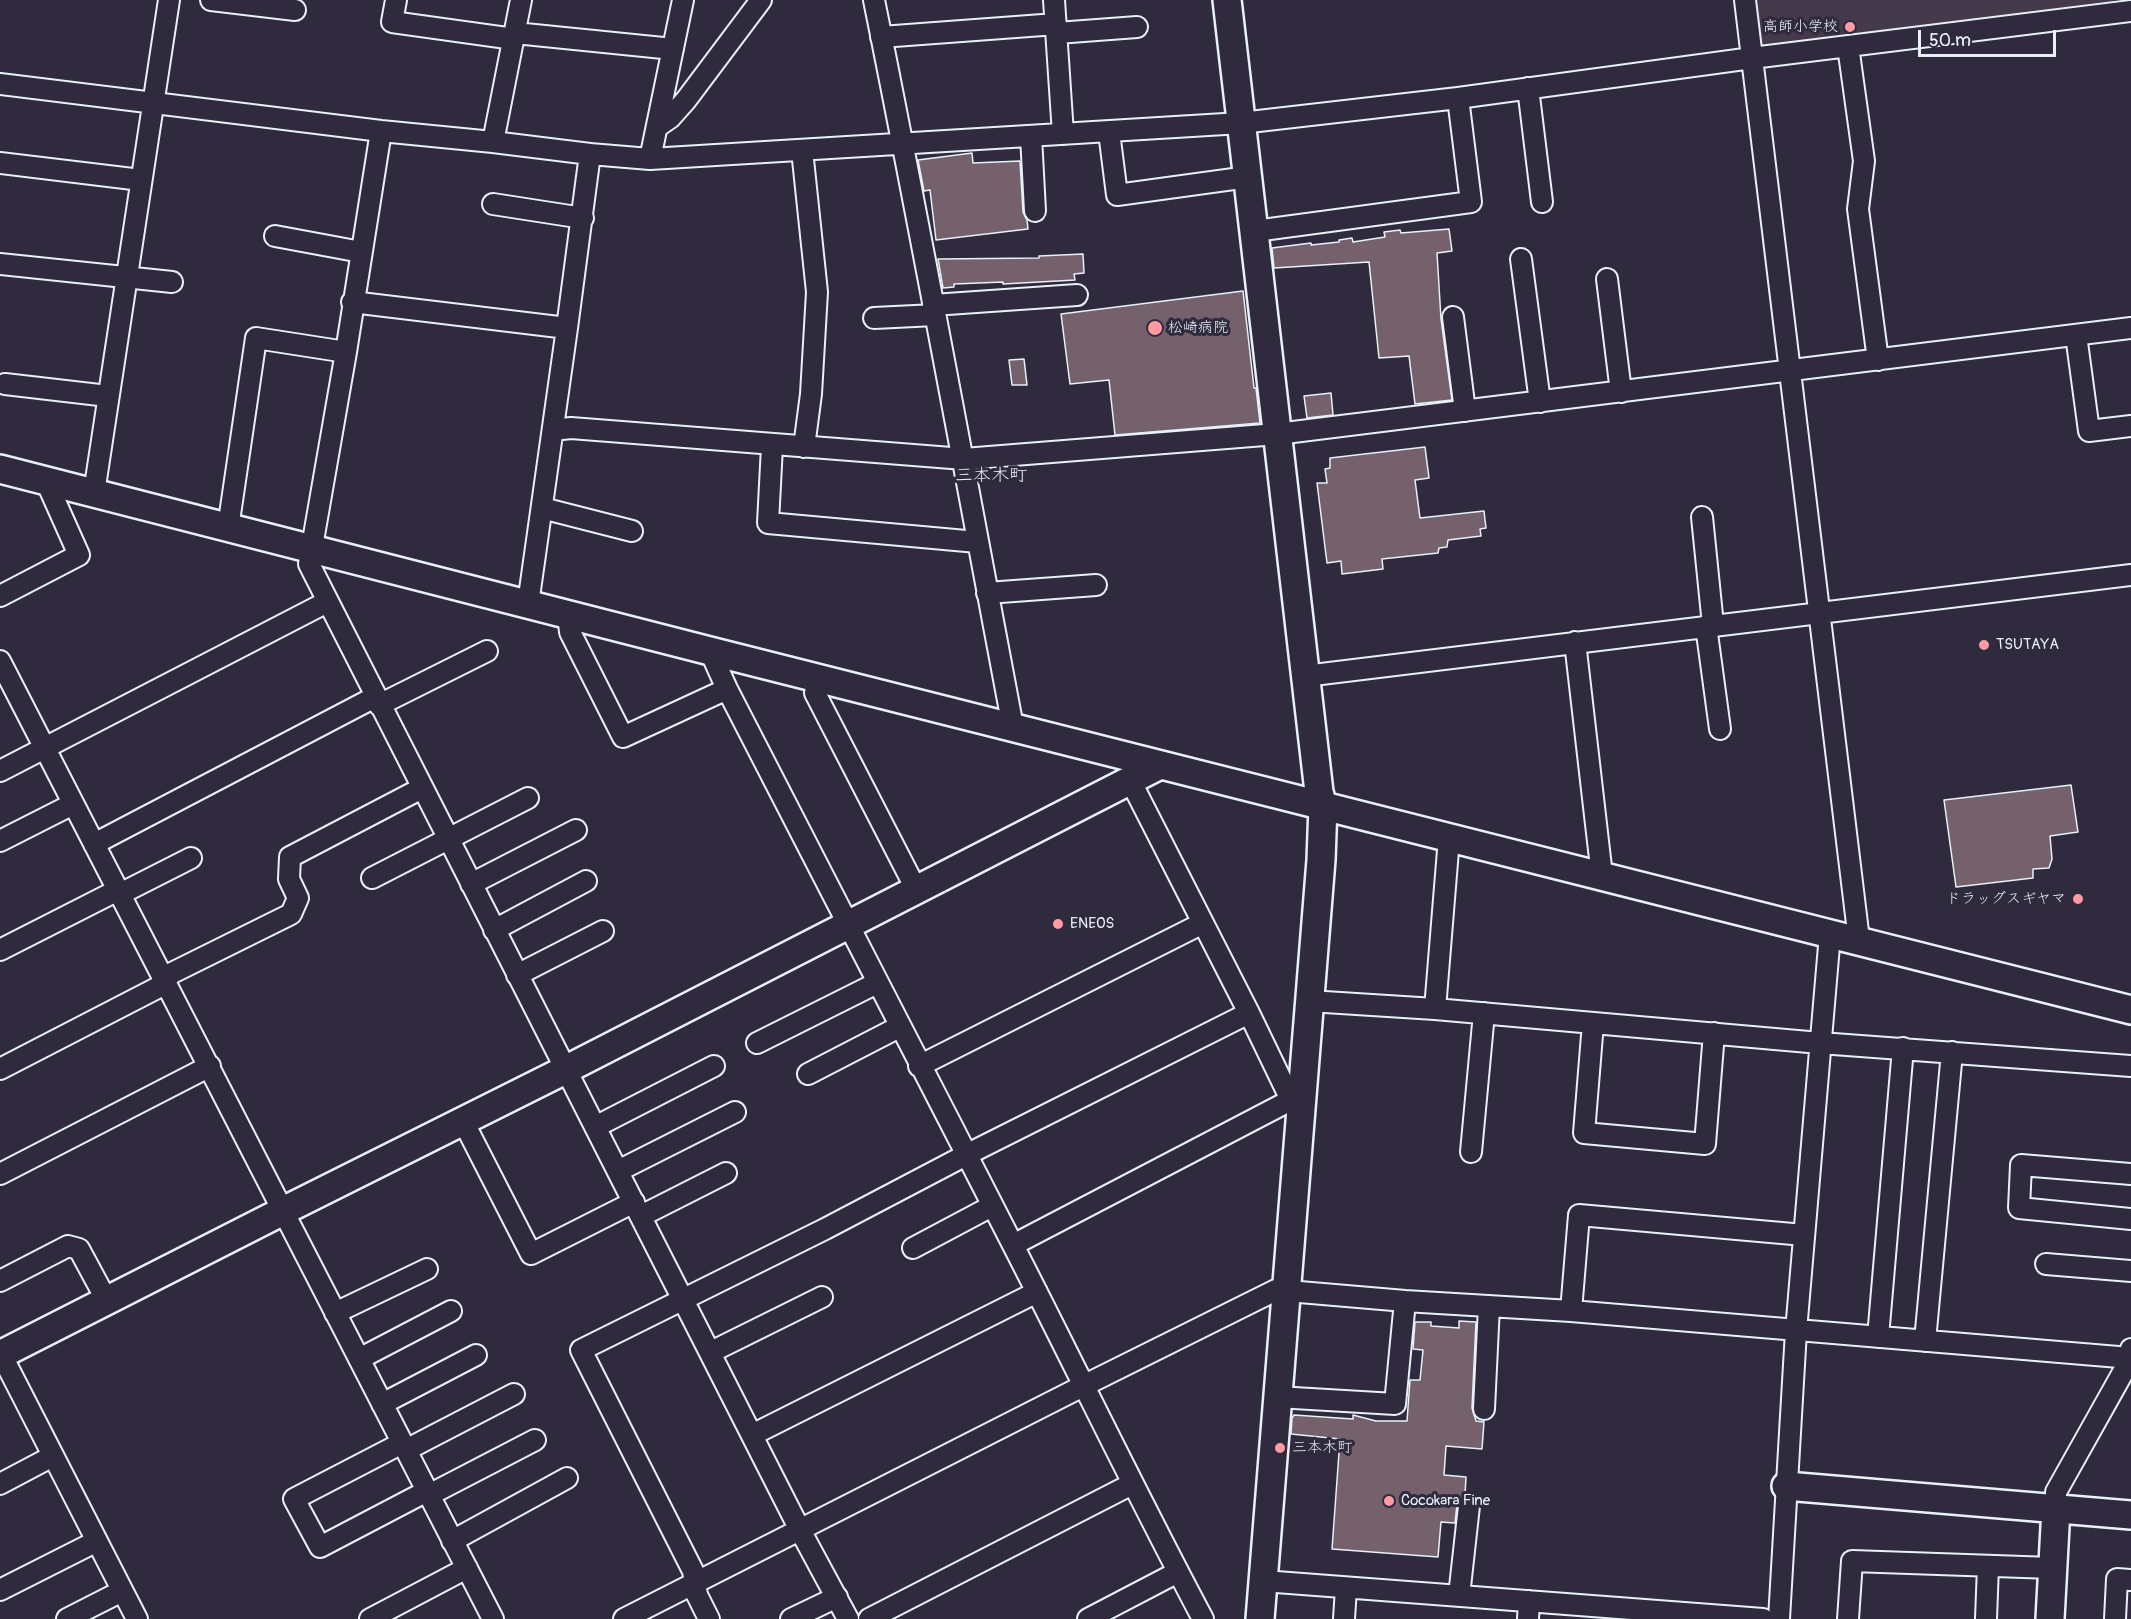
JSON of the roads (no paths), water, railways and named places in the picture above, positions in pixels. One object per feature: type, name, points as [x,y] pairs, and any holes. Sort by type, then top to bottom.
[{"type":"street","points":[[94,493],[169,0]]},
{"type":"street","points":[[211,0],[295,10]]},
{"type":"street","points":[[396,0],[392,22],[514,36],[673,49]]},
{"type":"street","points":[[493,142],[521,0]]},
{"type":"street","points":[[650,159],[683,0]]},
{"type":"street","points":[[657,127],[670,118],[686,100],[761,0]]},
{"type":"street","points":[[874,0],[964,459],[977,542],[1013,727]]},
{"type":"street","points":[[1054,0],[1063,134]]},
{"type":"street","points":[[1227,0],[1305,676],[1319,792],[1323,806],[1321,860],[1296,1102],[1286,1290],[1260,1619]]},
{"type":"street","points":[[1745,0],[1859,940]]},
{"type":"street","points":[[0,84],[381,131],[650,159],[1241,123],[1458,98],[2126,8]]},
{"type":"street","points":[[881,37],[1137,27]]},
{"type":"street","points":[[1848,46],[1864,161],[1858,209],[1878,360]]},
{"type":"street","points":[[1528,88],[1542,202]]},
{"type":"street","points":[[1255,231],[1471,202],[1458,98]]},
{"type":"street","points":[[381,131],[309,564],[800,1530],[848,1619]]},
{"type":"street","points":[[1109,132],[1117,195],[1248,177]]},
{"type":"street","points":[[1031,136],[1035,211]]},
{"type":"street","points":[[802,150],[817,292],[811,394],[804,447]]},
{"type":"street","points":[[528,604],[590,154]]},
{"type":"street","points":[[0,164],[141,180]]},
{"type":"street","points":[[493,204],[582,218]]},
{"type":"street","points":[[275,236],[361,252]]},
{"type":"street","points":[[1521,259],[1540,402]]},
{"type":"street","points":[[0,264],[172,282]]},
{"type":"street","points":[[1607,279],[1621,392]]},
{"type":"street","points":[[874,318],[1077,295]]},
{"type":"street","points":[[352,302],[567,328]]},
{"type":"street","points":[[1453,317],[1465,411]]},
{"type":"street","points":[[553,430],[571,428],[772,446],[964,459],[1277,434],[2131,328]]},
{"type":"street","points":[[2076,335],[2089,431],[2131,426]]},
{"type":"street","points":[[228,528],[256,338],[346,352]]},
{"type":"street","points":[[5,384],[108,396]]},
{"type":"street","points":[[772,446],[768,523],[977,542]]},
{"type":"street","points":[[0,469],[2131,1010]]},
{"type":"street","points":[[0,596],[79,555],[46,481]]},
{"type":"street","points":[[542,508],[632,531]]},
{"type":"street","points":[[1702,516],[1720,729]]},
{"type":"street","points":[[1305,676],[2131,575]]},
{"type":"street","points":[[987,593],[1096,585]]},
{"type":"street","points":[[0,771],[327,602]]},
{"type":"street","points":[[568,614],[570,632],[623,737],[727,689]]},
{"type":"street","points":[[1575,642],[1602,876]]},
{"type":"street","points":[[94,844],[377,701],[487,651]]},
{"type":"street","points":[[710,651],[846,924],[1038,1292],[1132,1484],[1203,1619]]},
{"type":"street","points":[[0,661],[492,1619]]},
{"type":"street","points":[[818,678],[815,693],[916,889]]},
{"type":"street","points":[[137,1619],[1,1354],[565,1070],[1160,765]]},
{"type":"street","points":[[1130,780],[1296,1102]]},
{"type":"street","points":[[0,1069],[157,988],[172,973],[291,914],[298,898],[289,879],[290,857],[422,788]]},
{"type":"street","points":[[372,878],[528,798]]},
{"type":"street","points":[[0,841],[73,804]]},
{"type":"street","points":[[471,884],[576,830]]},
{"type":"street","points":[[1435,1009],[1449,838]]},
{"type":"street","points":[[0,950],[191,858]]},
{"type":"street","points":[[494,930],[586,881]]},
{"type":"street","points":[[919,1066],[1203,923]]},
{"type":"street","points":[[517,975],[603,931]]},
{"type":"street","points":[[1779,1619],[1804,1234],[1830,934]]},
{"type":"street","points":[[757,1044],[877,983]]},
{"type":"street","points":[[1308,1001],[1435,1009],[1820,1043],[2131,1066]]},
{"type":"street","points":[[709,1619],[697,1595],[693,1571],[581,1350],[825,1229],[966,1155],[1249,1013]]},
{"type":"street","points":[[1471,1152],[1484,1013]]},
{"type":"street","points":[[1593,1023],[1584,1133],[1683,1142],[1705,1143],[1714,1033]]},
{"type":"street","points":[[808,1074],[899,1027]]},
{"type":"street","points":[[1878,1337],[1903,1048]]},
{"type":"street","points":[[1925,1341],[1952,1052]]},
{"type":"street","points":[[595,1127],[714,1065]]},
{"type":"street","points":[[0,1174],[210,1066]]},
{"type":"street","points":[[1013,1245],[1296,1102]]},
{"type":"street","points":[[618,1171],[735,1112]]},
{"type":"street","points":[[463,1121],[531,1254],[726,1173]]},
{"type":"street","points":[[2131,1174],[2022,1165],[2019,1208],[2131,1219]]},
{"type":"street","points":[[913,1248],[992,1206]]},
{"type":"street","points":[[1571,1311],[1579,1215],[1804,1234]]},
{"type":"street","points":[[0,1281],[68,1246],[79,1249],[107,1300]]},
{"type":"street","points":[[2046,1264],[2131,1271]]},
{"type":"street","points":[[335,1313],[428,1269]]},
{"type":"street","points":[[624,1619],[1276,1290],[2130,1355],[2126,1367],[2056,1492],[2050,1619]]},
{"type":"street","points":[[752,1435],[1038,1292]]},
{"type":"street","points":[[711,1352],[822,1297]]},
{"type":"street","points":[[1277,1396],[1395,1404],[1405,1301]]},
{"type":"street","points":[[1484,1409],[1489,1306]]},
{"type":"street","points":[[359,1359],[451,1311]]},
{"type":"street","points":[[382,1404],[476,1356]]},
{"type":"street","points":[[514,1394],[294,1499],[320,1547],[535,1440]]},
{"type":"street","points":[[0,1484],[53,1456]]},
{"type":"street","points":[[452,1541],[567,1478]]},
{"type":"street","points":[[869,1619],[1132,1484]]},
{"type":"street","points":[[1786,1486],[2131,1515]]},
{"type":"street","points":[[1459,1596],[1469,1506]]},
{"type":"street","points":[[0,1590],[97,1541]]},
{"type":"street","points":[[1848,1619],[1852,1561],[2052,1568]]},
{"type":"street","points":[[1986,1619],[1988,1566]]},
{"type":"street","points":[[369,1619],[466,1568]]},
{"type":"street","points":[[1088,1619],[1178,1572]]},
{"type":"street","points":[[2115,1619],[2117,1579],[2131,1580]]},
{"type":"street","points":[[1263,1581],[1459,1596],[1528,1610],[1763,1619]]},
{"type":"street","points":[[1344,1619],[1346,1588]]},
{"type":"street","points":[[67,1619],[122,1591]]},
{"type":"street","points":[[791,1619],[837,1597]]},
{"type":"place","name":"高師小学校","points":[[1850,27]]},
{"type":"place","name":"松崎病院","points":[[1155,328]]},
{"type":"place","name":"TSUTAYA","points":[[1984,645]]},
{"type":"place","name":"ドラッグスギヤマ","points":[[2078,899]]},
{"type":"place","name":"ENEOS","points":[[1058,924]]},
{"type":"place","name":"三本木町","points":[[1280,1448]]},
{"type":"place","name":"Cocokara Fine","points":[[1389,1501]]},
{"type":"district","name":"三本木町","points":[[991,476]]}]
